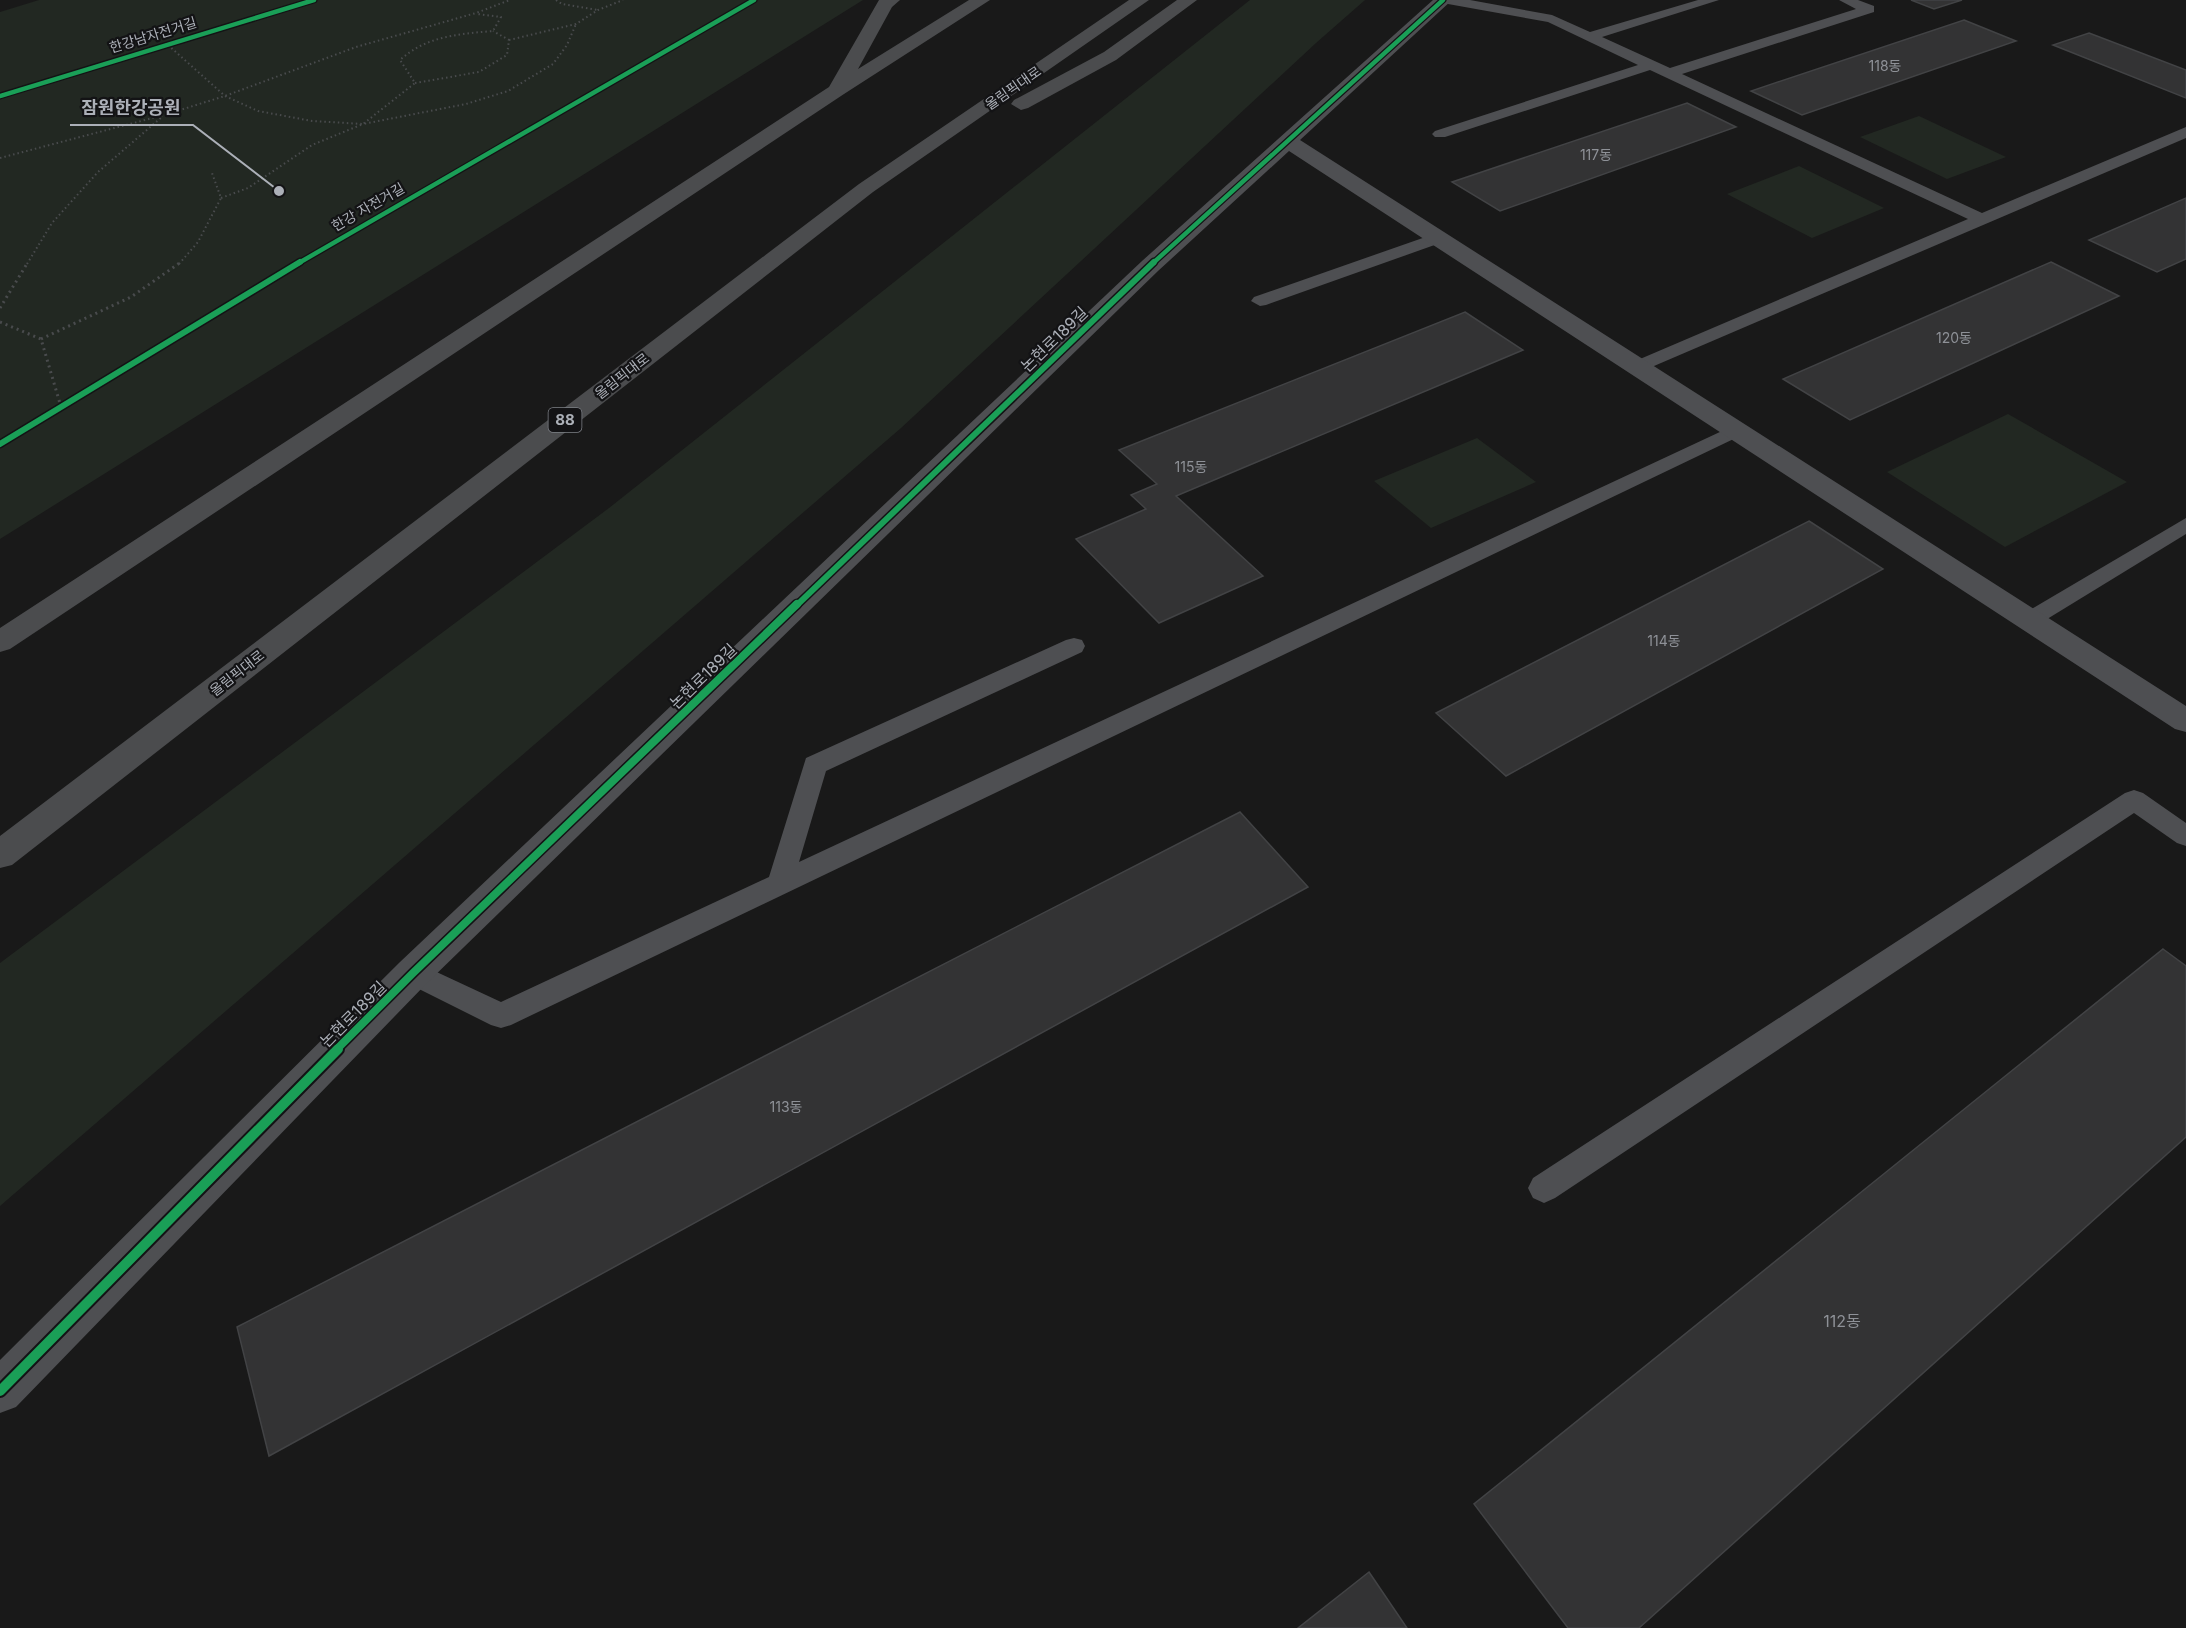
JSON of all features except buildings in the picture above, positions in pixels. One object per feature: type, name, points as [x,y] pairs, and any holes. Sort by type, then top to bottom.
[{"type":"highway","points":[[837,90],[885,4],[891,0]]},
{"type":"highway","points":[[0,642],[837,90],[981,0]]},
{"type":"highway","name":"올림픽대로","points":[[0,855],[866,188],[1140,0]]},
{"type":"highway","points":[[866,188],[1110,56],[1188,0]]},
{"type":"street","name":"논현로189길","points":[[0,1391],[413,973],[1150,266],[1445,0]]},
{"type":"street","points":[[1289,142],[1640,366],[2186,720]]},
{"type":"lane","points":[[1445,0],[1552,19],[1981,219]]},
{"type":"lane","points":[[1590,36],[1712,0]]},
{"type":"lane","points":[[1670,73],[1869,9],[1846,0]]},
{"type":"lane","points":[[1440,134],[1651,65]]},
{"type":"lane","points":[[1640,366],[2186,132]]},
{"type":"lane","points":[[1260,301],[1437,238]]},
{"type":"lane","points":[[413,973],[501,1016],[1737,429]]},
{"type":"lane","points":[[2031,618],[2186,525]]},
{"type":"lane","points":[[780,884],[814,765],[1074,646]]},
{"type":"lane","points":[[1544,1188],[2134,800],[2186,836]]},
{"type":"path","points":[[0,158],[164,115],[225,96],[356,47],[476,14],[510,0]]},
{"type":"path","points":[[556,0],[562,4],[598,10]]},
{"type":"path","points":[[415,83],[400,60],[412,47],[451,34],[493,31],[509,40],[576,24],[598,10],[623,0]]},
{"type":"path","points":[[476,14],[501,16],[493,31]]},
{"type":"path","points":[[0,322],[41,339],[119,304],[180,264],[205,229],[221,198],[248,188],[312,144],[363,124],[466,104],[508,91],[553,64],[567,45],[576,24]]},
{"type":"path","points":[[164,46],[225,96],[258,111],[312,121],[363,124],[415,83],[479,72],[507,55],[509,40]]},
{"type":"path","points":[[0,308],[52,223],[98,172],[164,115]]},
{"type":"path","points":[[212,173],[221,198]]},
{"type":"path","points":[[41,339],[61,407]]},
{"type":"path","points":[[51,413],[71,401]]},
{"type":"shaded area","points":[[39,0],[863,0],[0,539],[0,12]]},
{"type":"shaded area","points":[[1250,0],[1365,0],[901,428],[0,1206],[0,963],[609,508]]},
{"type":"shaded area","points":[[1919,116],[2006,157],[1947,179],[1860,137]]},
{"type":"shaded area","points":[[1799,166],[1884,208],[1812,238],[1727,194]]},
{"type":"shaded area","points":[[2008,414],[2127,482],[2005,547],[1887,472]]},
{"type":"shaded area","points":[[1477,438],[1536,482],[1431,528],[1374,481]]},
{"type":"cycle path","name":"한강남자전거길","points":[[0,96],[314,0]]},
{"type":"cycle path","name":"한강 자전거길","points":[[0,444],[300,262],[754,0]]},
{"type":"cycle path","points":[[0,1391],[413,973],[1150,266],[1443,0]]},
{"type":"place","name":"잠원한강공원","points":[[279,191]]}]
